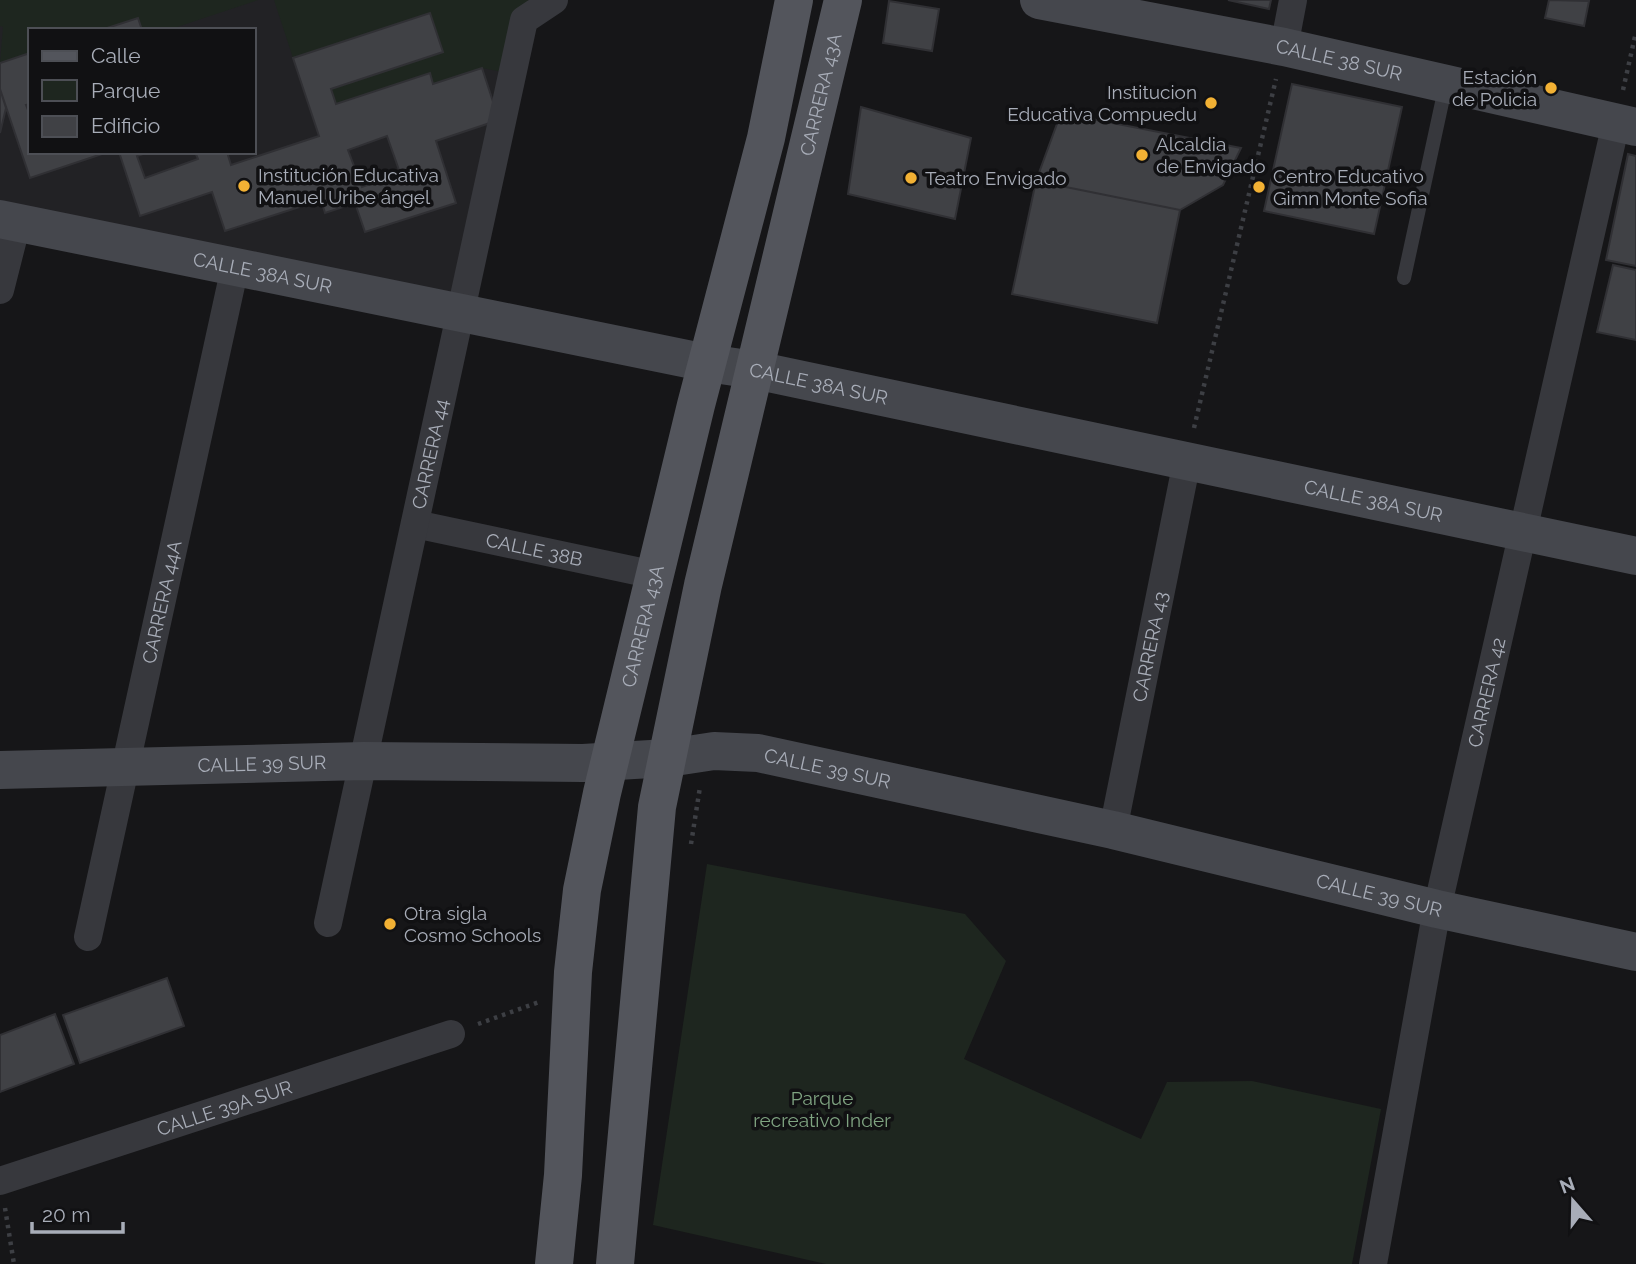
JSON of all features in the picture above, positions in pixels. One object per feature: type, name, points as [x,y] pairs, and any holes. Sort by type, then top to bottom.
[{"type":"main road","name":"CARRERA 43A","points":[[554,1264],[563,1175],[573,972],[582,890],[655,575],[765,138],[794,0]]},
{"type":"main road","name":"CARRERA 43A","points":[[615,1264],[657,807],[703,585],[843,0]]},
{"type":"street","name":"CARRERA 44","points":[[328,923],[524,20],[554,0]]},
{"type":"street","points":[[1284,47],[1293,0]]},
{"type":"street","name":"CALLE 38 SUR","points":[[1055,2],[1284,47],[1446,84],[1625,114]]},
{"type":"street","name":"CARRERA 42","points":[[1373,1264],[1437,909],[1521,532],[1625,114]]},
{"type":"street","name":"CALLE 38A SUR","points":[[8,221],[707,363],[755,370],[1636,556]]},
{"type":"street","points":[[0,290],[8,221]]},
{"type":"street","name":"CARRERA 44A","points":[[88,937],[235,267]]},
{"type":"street","name":"CARRERA 43","points":[[1113,830],[1186,461]]},
{"type":"street","name":"CALLE 38B","points":[[415,524],[655,575]]},
{"type":"street","name":"CALLE 39 SUR","points":[[0,770],[364,761],[610,762],[668,758],[714,751],[758,753],[1113,830],[1437,909],[1636,952]]},
{"type":"street","name":"CALLE 39A SUR","points":[[0,1181],[451,1034]]},
{"type":"lane","points":[[1404,278],[1446,84]]},
{"type":"path","points":[[1625,114],[1636,32]]},
{"type":"path","points":[[1186,461],[1284,47]]},
{"type":"path","points":[[451,1034],[542,1001]]},
{"type":"path","points":[[0,1181],[14,1264]]},
{"type":"shaded area","name":"Institución Educativa Manuel Uribe ángel","points":[[0,0],[528,0],[461,313],[0,219]]},
{"type":"green space","points":[[0,0],[258,0],[174,28],[141,28],[137,18],[107,28],[28,28],[28,54],[0,63],[3,27],[0,26]]},
{"type":"green space","points":[[274,0],[528,0],[512,74],[482,68],[433,84],[429,73],[336,104],[331,89],[443,52],[430,13],[293,58]]},
{"type":"green space","name":"Parque recreativo Inder","points":[[707,864],[965,914],[1006,961],[964,1059],[1141,1139],[1167,1082],[1252,1081],[1381,1109],[1352,1264],[826,1264],[653,1225]]},
{"type":"building","points":[[1228,0],[1271,0],[1269,9]]},
{"type":"building","points":[[1549,0],[1589,1],[1584,26],[1545,18]]},
{"type":"building","points":[[889,1],[939,9],[932,51],[883,43]]},
{"type":"building","points":[[430,13],[443,52],[331,89],[336,104],[430,73],[433,84],[482,68],[499,120],[436,141],[456,203],[365,232],[355,203],[325,213],[321,200],[225,231],[212,192],[140,216],[120,154],[143,154],[137,156],[145,178],[198,159],[196,154],[228,154],[231,165],[319,136],[293,58]],"holes":[[[387,136],[400,173],[362,187],[348,150]]]},
{"type":"building","points":[[138,18],[141,28],[107,28]]},
{"type":"building","points":[[28,54],[28,154],[102,154],[30,178],[0,89],[0,63]]},
{"type":"building","points":[[1292,84],[1402,107],[1374,234],[1264,211]]},
{"type":"building","points":[[0,89],[6,108],[0,133]]},
{"type":"building","points":[[861,107],[971,138],[955,219],[848,194]]},
{"type":"building","name":"Alcaldia de Envigado","points":[[1061,113],[1241,148],[1223,185],[1180,210],[1036,181]]},
{"type":"building","points":[[1628,154],[1636,156],[1636,266],[1606,260]]},
{"type":"building","points":[[1036,181],[1180,210],[1157,323],[1012,294]]},
{"type":"building","points":[[1613,265],[1636,270],[1636,340],[1597,332]]},
{"type":"building","points":[[167,978],[184,1026],[80,1063],[63,1015]]},
{"type":"building","points":[[55,1014],[74,1064],[0,1092],[0,1035]]},
{"type":"place","name":"Estación de Policia","points":[[1551,88]]},
{"type":"place","name":"Institucion Educativa Compuedu","points":[[1211,103]]},
{"type":"place","name":"Alcaldia de Envigado","points":[[1142,155]]},
{"type":"place","name":"Teatro Envigado","points":[[911,178]]},
{"type":"place","name":"Institución Educativa Manuel Uribe ángel","points":[[244,186]]},
{"type":"place","name":"Centro Educativo Gimn Monte Sofia","points":[[1259,187]]},
{"type":"place","name":"Otra sigla Cosmo Schools","points":[[390,924]]}]
